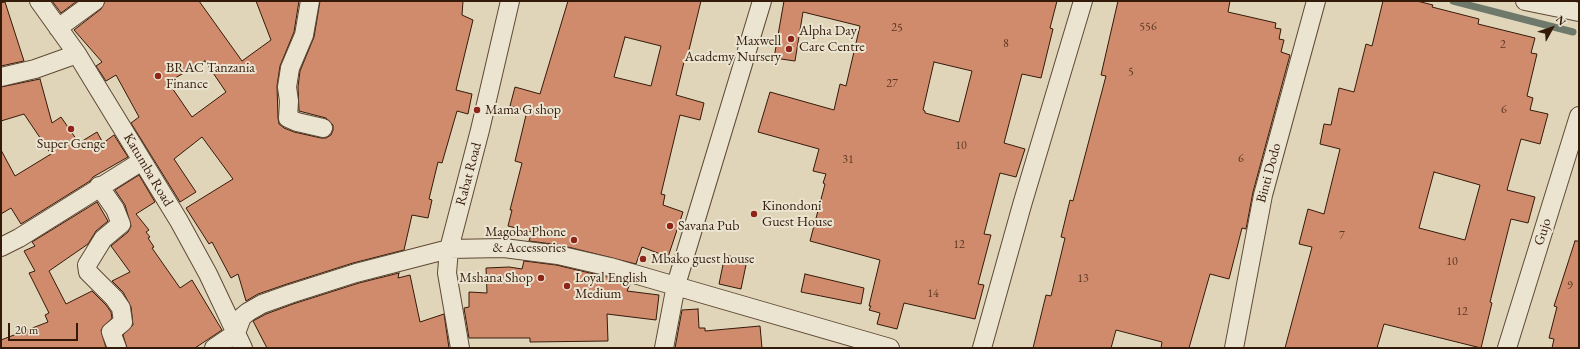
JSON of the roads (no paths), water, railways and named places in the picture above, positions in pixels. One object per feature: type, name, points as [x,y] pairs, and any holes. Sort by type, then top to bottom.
[{"type":"street","name":"Katumba Road","points":[[39,1],[77,54],[142,161],[208,274],[239,341]]},
{"type":"street","points":[[58,28],[95,1]]},
{"type":"street","points":[[310,1],[304,35],[290,68],[288,87],[288,118],[297,122],[323,128]]},
{"type":"street","name":"Rabat Road","points":[[460,348],[447,273],[449,249],[480,130],[510,1]]},
{"type":"street","points":[[664,348],[676,285],[762,1]]},
{"type":"street","points":[[982,348],[1022,205],[1083,1]]},
{"type":"street","name":"Binti Dodo","points":[[1234,348],[1263,195],[1316,1]]},
{"type":"street","points":[[1526,1],[1579,12]]},
{"type":"street","points":[[1,77],[35,69],[77,54]]},
{"type":"street","name":"Gujo","points":[[1506,348],[1579,116]]},
{"type":"street","points":[[1,247],[46,221],[99,186],[142,161]]},
{"type":"street","points":[[99,186],[115,209],[121,224],[103,239],[87,265],[88,272],[122,308],[123,322],[111,332],[117,348]]},
{"type":"street","points":[[214,348],[239,341],[242,317],[248,312],[262,304],[322,283],[449,249],[504,248],[558,255],[676,285],[850,343],[890,348]]},
{"type":"waterway","points":[[1453,1],[1573,32]]},
{"type":"place","name":"Alpha Day Care Centre","points":[[791,39]]},
{"type":"place","name":"Maxwell Academy Nursery","points":[[789,49]]},
{"type":"place","name":"BRAC Tanzania Finance","points":[[158,76]]},
{"type":"place","name":"Mama G shop","points":[[477,110]]},
{"type":"place","name":"Super Genge","points":[[71,129]]},
{"type":"place","name":"Kinondoni Guest House","points":[[754,214]]},
{"type":"place","name":"Savana Pub","points":[[670,226]]},
{"type":"place","name":"Magoba Phone & Accessories","points":[[574,240]]},
{"type":"place","name":"Mbako guest house","points":[[643,259]]},
{"type":"place","name":"Mshana Shop","points":[[541,278]]},
{"type":"place","name":"Loyal English Medium","points":[[567,286]]}]
